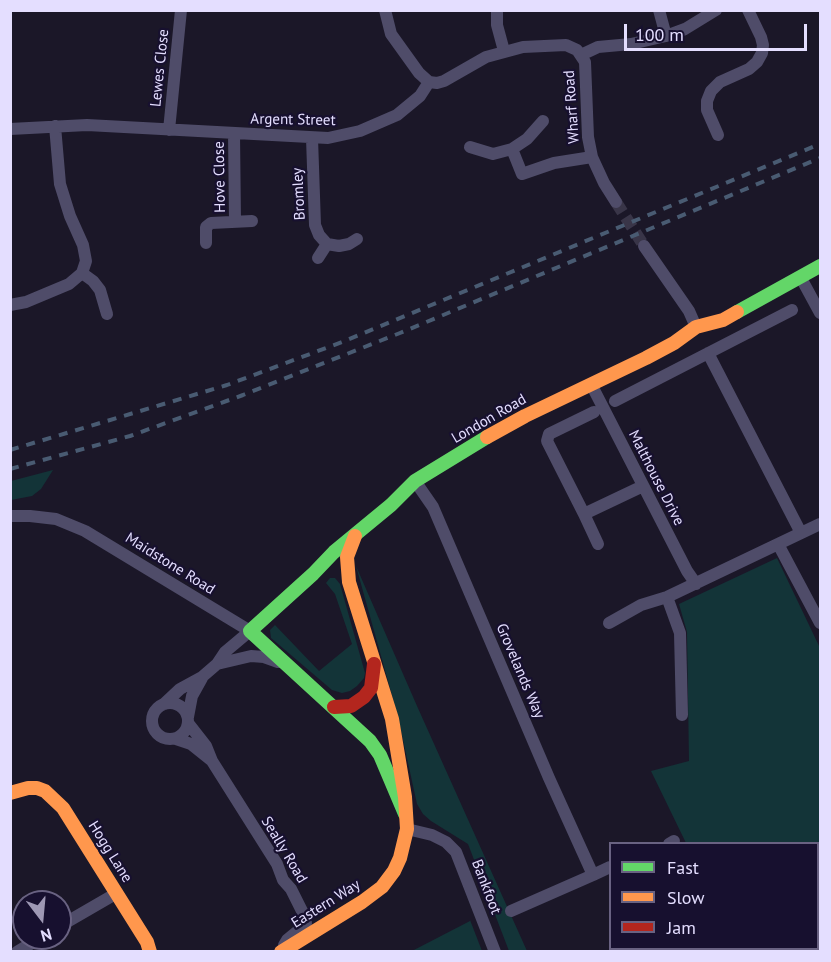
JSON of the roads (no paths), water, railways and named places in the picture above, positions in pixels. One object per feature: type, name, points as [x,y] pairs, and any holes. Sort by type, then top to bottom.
[{"type":"street","name":"Lewes Close","points":[[170,130],[182,10]]},
{"type":"street","points":[[385,10],[391,34],[419,73],[429,82],[436,83],[444,81],[469,65],[504,51],[530,46],[566,45],[577,50],[581,55],[598,47],[631,44],[666,36],[685,29],[716,10]]},
{"type":"street","points":[[497,10],[497,25],[504,51]]},
{"type":"street","points":[[659,10],[666,36]]},
{"type":"street","points":[[718,135],[707,110],[707,101],[711,91],[720,82],[749,69],[758,62],[762,52],[761,37],[748,10]]},
{"type":"street","name":"Wharf Road","points":[[581,55],[586,73],[588,137],[592,157],[616,202]]},
{"type":"street","name":"Argent Street","points":[[10,129],[87,125],[312,138],[346,135],[377,125],[411,105],[429,82]]},
{"type":"street","name":"Wharf Road","points":[[543,121],[527,139],[512,149],[522,174],[554,163],[592,157]]},
{"type":"street","points":[[10,304],[26,302],[69,284],[82,273],[86,254],[60,184],[55,126]]},
{"type":"street","name":"Hove Close","points":[[234,133],[235,221]]},
{"type":"street","name":"Bromley","points":[[312,138],[315,225],[327,244]]},
{"type":"street","points":[[470,147],[493,154],[512,149]]},
{"type":"street","name":"Hove Close","points":[[206,243],[206,227],[211,223],[252,221]]},
{"type":"street","points":[[318,258],[327,244],[339,246],[357,239]]},
{"type":"street","points":[[645,246],[689,310],[696,327]]},
{"type":"street","name":"London Road","points":[[164,704],[180,688],[202,677],[217,664],[225,652],[313,574],[334,552],[416,482],[466,449],[525,416],[663,349],[696,327],[723,320],[820,266]]},
{"type":"street","points":[[82,273],[100,290],[107,314]]},
{"type":"street","points":[[801,278],[820,313]]},
{"type":"street","points":[[615,401],[792,310]]},
{"type":"street","points":[[708,353],[801,533]]},
{"type":"street","name":"Malthouse Drive","points":[[591,384],[687,571],[696,584]]},
{"type":"street","points":[[594,412],[549,434],[547,441],[598,544]]},
{"type":"street","name":"Grovelands Way","points":[[416,482],[433,507],[544,767],[593,875]]},
{"type":"street","points":[[584,514],[643,486]]},
{"type":"street","name":"Maidstone Road","points":[[10,516],[44,517],[73,525],[250,631]]},
{"type":"street","points":[[609,623],[820,524]]},
{"type":"street","name":"Eastern Way","points":[[281,951],[362,902],[382,886],[394,871],[400,858],[407,829],[404,786],[393,727],[382,683],[349,582],[348,557],[354,536]]},
{"type":"street","points":[[778,544],[820,623]]},
{"type":"street","points":[[313,574],[335,567],[344,571],[349,582]]},
{"type":"street","points":[[667,597],[680,633],[682,715]]},
{"type":"street","name":"Eastern Way","points":[[250,631],[365,735],[380,755],[405,814]]},
{"type":"street","name":"London Road","points":[[217,664],[240,657],[255,656],[285,665]]},
{"type":"street","name":"Eastern Way","points":[[334,707],[351,706],[364,697],[371,688],[374,664]]},
{"type":"street","name":"London Road","points":[[188,720],[192,696],[202,677]]},
{"type":"street","points":[[164,704],[176,704],[182,707],[188,720],[184,733],[176,739],[165,739],[156,734],[153,729],[154,712],[164,704]]},
{"type":"street","name":"Seally Road","points":[[188,720],[206,746],[212,761],[277,864],[283,880],[299,904],[306,923],[287,940],[281,951]]},
{"type":"street","name":"Seally Road","points":[[176,739],[191,744],[212,761]]},
{"type":"street","name":"Hogg Lane","points":[[10,793],[37,788],[50,795],[63,808],[117,893],[149,949]]},
{"type":"street","name":"Bankfoot","points":[[407,829],[432,835],[446,842],[456,852],[495,951]]},
{"type":"street","points":[[511,911],[609,867]]},
{"type":"street","points":[[72,919],[117,893]]},
{"type":"tunnel","points":[[616,202],[644,246]]},
{"type":"railway","points":[[10,450],[227,385],[342,342],[820,144]]},
{"type":"railway","points":[[10,469],[130,436],[243,395],[400,333],[820,158]]}]
